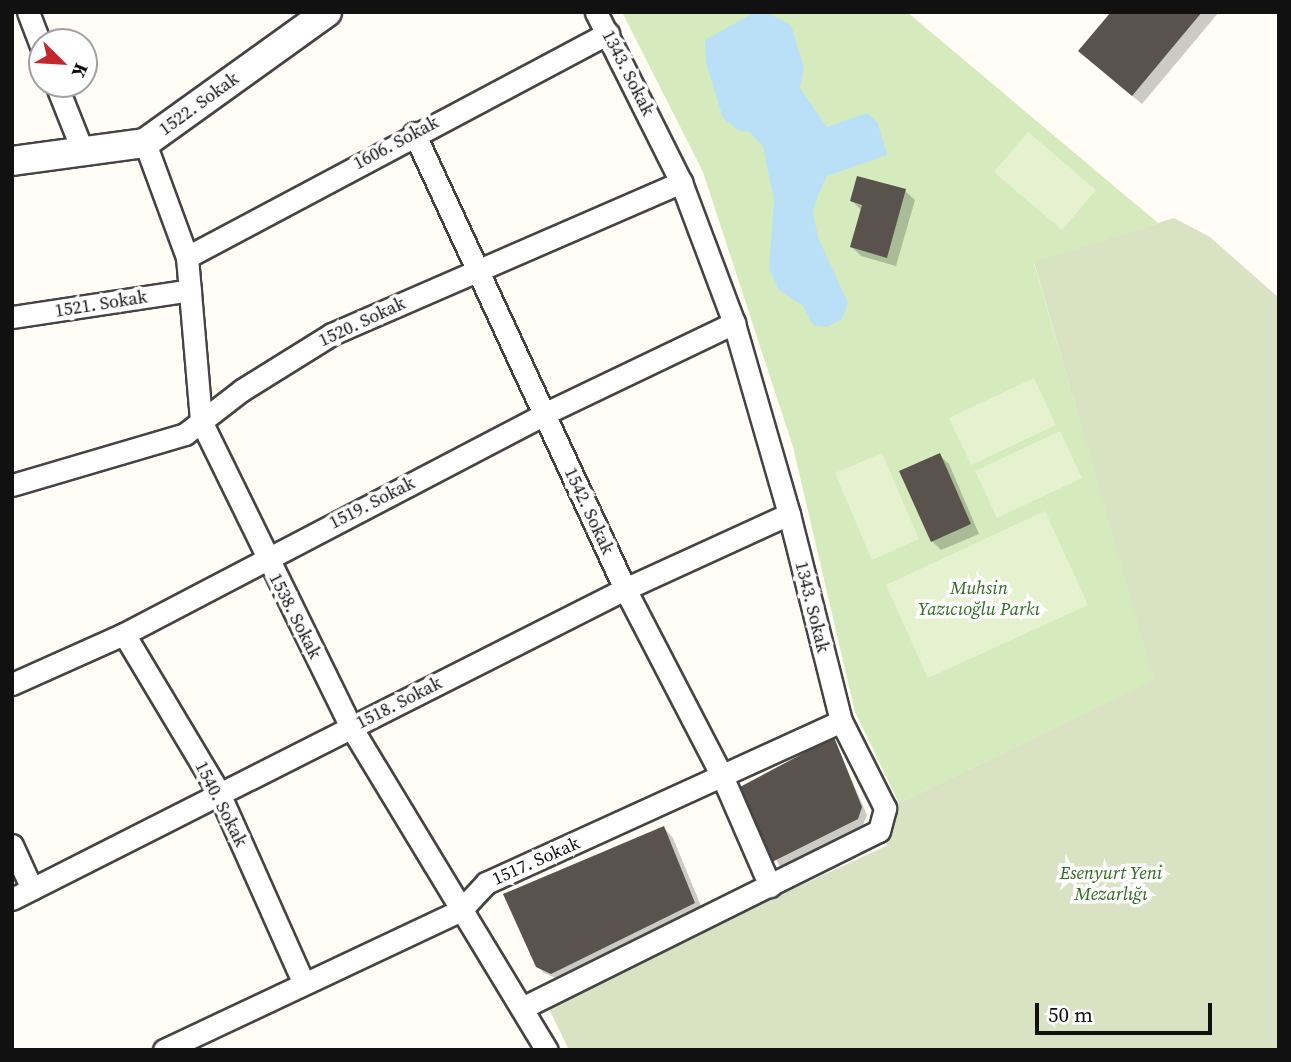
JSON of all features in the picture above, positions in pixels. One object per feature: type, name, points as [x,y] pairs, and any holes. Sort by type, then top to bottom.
[{"type":"street","name":"1522. Sokak","points":[[12,161],[145,143],[327,12]]},
{"type":"street","name":"1343. Sokak","points":[[524,1007],[880,831],[885,808],[841,721],[789,514],[734,323],[681,181],[596,12]]},
{"type":"street","name":"1606. Sokak","points":[[187,257],[414,133],[608,33]]},
{"type":"street","points":[[62,98],[83,152]]},
{"type":"street","name":"1542. Sokak","points":[[414,133],[625,589],[723,778],[770,886]]},
{"type":"street","name":"1538. Sokak","points":[[145,143],[187,257],[201,421],[351,727],[461,911],[524,1007],[547,1050]]},
{"type":"street","name":"1520. Sokak","points":[[12,485],[185,434],[332,334],[681,181]]},
{"type":"street","name":"1521. Sokak","points":[[12,317],[191,290]]},
{"type":"street","name":"1519. Sokak","points":[[12,684],[124,634],[544,414],[734,323]]},
{"type":"street","name":"1518. Sokak","points":[[12,899],[625,589],[789,514]]},
{"type":"street","name":"1540. Sokak","points":[[124,634],[219,793],[303,982]]},
{"type":"street","name":"1517. Sokak","points":[[164,1050],[303,982],[461,911],[486,883],[723,778],[841,721]]},
{"type":"street","points":[[12,845],[32,889]]},
{"type":"green space","name":"Muhsin Yazıcıoğlu Parkı","points":[[622,12],[907,12],[1158,223],[1034,263],[1155,680],[899,803],[855,712],[793,447],[703,172]]},
{"type":"green space","points":[[1028,132],[1096,190],[1062,230],[994,172]]},
{"type":"green space","name":"Esenyurt Yeni Mezarlığı","points":[[1174,218],[1210,237],[1279,298],[1279,1050],[569,1050],[546,1003],[886,846],[899,803],[1154,680],[1034,262]]},
{"type":"green space","points":[[1034,378],[1056,425],[971,465],[949,418]]},
{"type":"green space","points":[[1060,431],[1082,478],[997,518],[975,471]]},
{"type":"green space","points":[[882,453],[919,539],[872,560],[835,473]]},
{"type":"green space","points":[[1045,511],[1088,605],[928,678],[886,585]]},
{"type":"water","points":[[755,12],[766,12],[791,25],[804,68],[800,88],[827,127],[867,113],[878,123],[887,155],[827,176],[819,193],[813,212],[818,237],[848,303],[842,319],[827,327],[813,325],[803,306],[779,290],[769,269],[774,200],[763,146],[749,132],[738,130],[723,118],[706,63],[705,40]]},
{"type":"building","points":[[1111,12],[1202,12],[1132,96],[1078,51]]},
{"type":"building","points":[[857,176],[906,189],[887,258],[850,247],[862,205],[850,201]]},
{"type":"building","points":[[940,453],[971,524],[931,542],[899,471]]},
{"type":"building","points":[[834,737],[862,807],[858,819],[772,862],[738,788]]},
{"type":"building","points":[[664,826],[695,903],[551,974],[536,967],[503,894]]}]
